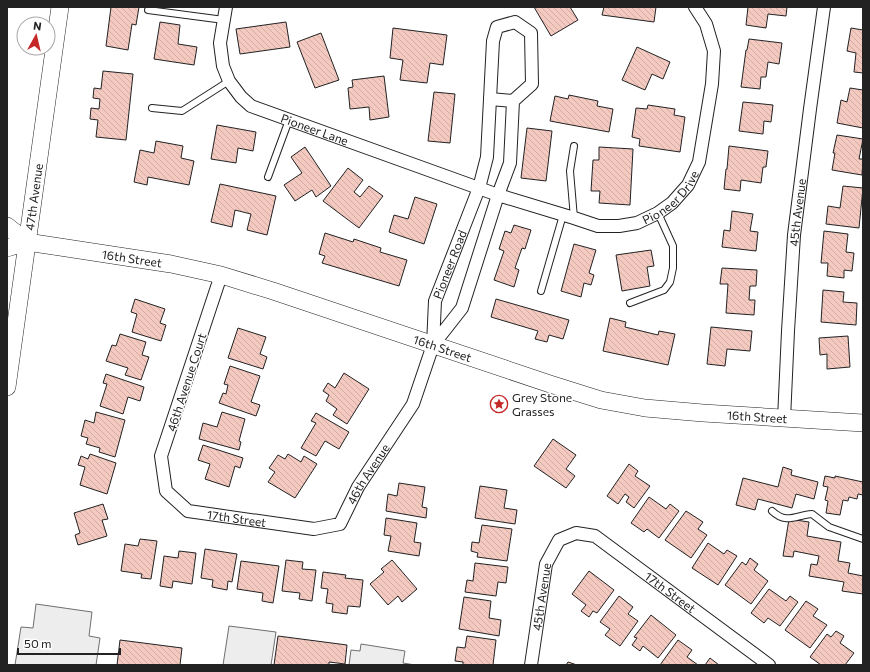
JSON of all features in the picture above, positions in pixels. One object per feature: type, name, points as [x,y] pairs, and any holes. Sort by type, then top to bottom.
[{"type":"main road","name":"47th Avenue","points":[[7,387],[60,7]]},
{"type":"main road","points":[[7,226],[27,242]]},
{"type":"main road","points":[[7,248],[27,242]]},
{"type":"main road","name":"16th Street","points":[[27,242],[170,264],[221,275],[274,291],[601,400],[645,408],[703,414],[863,423]]},
{"type":"street","name":"Pioneer Drive","points":[[480,188],[598,226],[619,226],[637,223],[658,213],[672,203],[688,185],[700,162],[712,84],[714,51],[706,24],[695,7]]},
{"type":"street","name":"45th Avenue","points":[[784,419],[794,235],[824,7]]},
{"type":"street","name":"Pioneer Lane","points":[[228,11],[220,43],[223,66],[229,81],[241,97],[251,106],[480,188]]},
{"type":"street","name":"Pioneer Road","points":[[413,404],[433,345],[435,301],[480,188],[487,157],[493,41],[497,27],[515,22],[531,32],[532,84],[513,101],[510,163],[498,195],[462,308],[433,345]]},
{"type":"street","points":[[490,99],[513,101]]},
{"type":"street","name":"46th Avenue Court","points":[[166,491],[161,456],[221,275]]},
{"type":"street","name":"46th Avenue","points":[[314,529],[340,524],[358,487],[413,404]]},
{"type":"street","name":"17th Street","points":[[166,491],[188,510],[314,529]]},
{"type":"street","name":"17th Street","points":[[567,537],[576,533],[595,536],[769,665]]},
{"type":"street","name":"45th Avenue","points":[[531,665],[546,564],[559,540],[567,537]]},
{"type":"lane","points":[[148,10],[228,11]]},
{"type":"lane","points":[[152,108],[182,111],[229,81]]},
{"type":"lane","points":[[268,176],[289,120]]},
{"type":"lane","points":[[541,291],[569,217],[570,171],[574,146]]},
{"type":"lane","points":[[630,304],[664,290],[670,282],[673,268],[673,246],[658,213]]},
{"type":"lane","points":[[772,511],[780,517],[791,519],[812,514],[829,528],[863,539]]},
{"type":"shaded area","points":[[36,604],[92,612],[89,636],[100,638],[96,665],[15,665],[21,627],[33,628]]},
{"type":"shaded area","points":[[229,626],[276,632],[271,665],[223,665]]},
{"type":"shaded area","points":[[361,644],[405,651],[403,663],[415,665],[349,665],[351,650],[360,651]]},
{"type":"building","points":[[111,7],[139,7],[136,25],[132,24],[128,50],[106,46]]},
{"type":"building","points":[[534,7],[570,7],[578,20],[551,36]]},
{"type":"building","points":[[604,7],[656,7],[654,22],[602,15]]},
{"type":"building","points":[[748,7],[787,7],[786,16],[768,14],[766,28],[746,25]]},
{"type":"building","points":[[160,22],[180,25],[178,44],[197,47],[194,65],[154,59]]},
{"type":"building","points":[[286,22],[290,47],[240,54],[236,29]]},
{"type":"building","points":[[393,28],[447,35],[443,65],[430,63],[427,83],[400,80],[403,60],[390,58]]},
{"type":"building","points":[[851,28],[863,30],[863,73],[854,72],[856,53],[847,51]]},
{"type":"building","points":[[321,33],[339,80],[315,88],[297,42]]},
{"type":"building","points":[[749,39],[782,43],[779,64],[768,62],[766,77],[761,77],[760,89],[741,87]]},
{"type":"building","points":[[637,47],[670,62],[663,79],[652,74],[645,90],[622,80]]},
{"type":"building","points":[[103,71],[133,74],[126,140],[96,137],[98,120],[90,119],[91,108],[99,109],[100,99],[93,98],[94,88],[101,89]]},
{"type":"building","points":[[384,76],[389,117],[370,120],[369,107],[350,109],[348,88],[353,87],[352,80]]},
{"type":"building","points":[[850,88],[863,90],[863,128],[837,123],[841,100],[847,102]]},
{"type":"building","points":[[434,92],[455,94],[450,143],[428,141]]},
{"type":"building","points":[[569,95],[598,101],[597,106],[613,109],[609,132],[550,121],[555,96],[568,99]]},
{"type":"building","points":[[743,102],[773,105],[771,122],[764,121],[763,134],[739,131]]},
{"type":"building","points":[[648,105],[675,109],[674,115],[685,117],[680,152],[639,146],[640,139],[632,137],[636,108],[647,109]]},
{"type":"building","points":[[217,125],[256,132],[253,151],[238,148],[236,163],[211,159]]},
{"type":"building","points":[[527,128],[552,131],[546,181],[521,178]]},
{"type":"building","points":[[837,135],[863,139],[859,159],[863,159],[862,175],[832,170],[835,153],[833,153]]},
{"type":"building","points":[[156,141],[183,146],[181,158],[194,161],[189,185],[148,177],[147,185],[134,182],[140,150],[154,153]]},
{"type":"building","points":[[729,146],[768,151],[766,167],[763,167],[761,183],[741,180],[740,191],[724,189]]},
{"type":"building","points":[[305,147],[331,186],[316,197],[312,190],[295,201],[284,185],[302,173],[291,157]]},
{"type":"building","points":[[599,147],[633,149],[630,205],[599,203],[600,191],[591,191],[593,160],[599,160]]},
{"type":"building","points":[[348,168],[363,180],[354,192],[360,197],[369,186],[383,196],[359,228],[323,201]]},
{"type":"building","points":[[220,184],[276,196],[267,235],[247,230],[251,214],[235,210],[232,227],[211,222]]},
{"type":"building","points":[[843,186],[863,188],[859,228],[826,224],[828,206],[840,208]]},
{"type":"building","points":[[415,197],[437,204],[424,244],[389,232],[394,215],[408,219]]},
{"type":"building","points":[[732,211],[753,214],[750,231],[758,232],[756,251],[722,247],[724,230],[730,231]]},
{"type":"building","points":[[514,225],[531,230],[525,249],[522,248],[515,268],[519,270],[514,287],[494,280],[504,251],[499,249],[505,231],[511,233]]},
{"type":"building","points":[[824,231],[848,234],[846,252],[854,253],[852,271],[844,270],[844,278],[827,276],[828,263],[821,263]]},
{"type":"building","points":[[325,233],[353,242],[354,239],[381,248],[380,252],[407,260],[399,286],[322,263],[325,256],[319,254]]},
{"type":"building","points":[[574,244],[596,250],[589,273],[594,275],[591,285],[584,283],[581,297],[561,291]]},
{"type":"building","points":[[651,250],[654,266],[647,267],[650,286],[622,291],[616,255]]},
{"type":"building","points":[[722,268],[757,270],[756,286],[750,286],[749,300],[755,300],[754,315],[726,313],[728,284],[720,284]]},
{"type":"building","points":[[823,290],[844,292],[843,302],[857,303],[856,325],[821,322]]},
{"type":"building","points":[[135,299],[165,309],[160,323],[166,325],[161,341],[132,332],[137,314],[131,312]]},
{"type":"building","points":[[496,299],[569,320],[563,339],[549,335],[547,342],[535,339],[538,331],[491,317]]},
{"type":"building","points":[[610,318],[626,322],[625,327],[658,335],[659,331],[675,334],[668,365],[603,351]]},
{"type":"building","points":[[711,327],[752,331],[750,351],[727,349],[725,366],[707,364]]},
{"type":"building","points":[[238,328],[266,337],[260,354],[267,357],[263,369],[228,358]]},
{"type":"building","points":[[120,334],[146,342],[142,355],[149,357],[141,380],[125,375],[128,368],[106,361],[112,345],[116,346]]},
{"type":"building","points":[[848,336],[850,367],[827,369],[827,354],[820,355],[819,338]]},
{"type":"building","points":[[230,366],[260,376],[251,402],[260,405],[256,416],[219,403],[223,393],[226,394],[228,385],[224,384]]},
{"type":"building","points":[[344,373],[369,389],[347,424],[333,415],[337,409],[326,401],[329,395],[323,391],[328,383],[335,388]]},
{"type":"building","points":[[106,374],[144,387],[140,401],[128,397],[123,414],[100,406],[107,384],[103,383]]},
{"type":"building","points":[[96,412],[125,420],[115,457],[99,452],[100,448],[86,444],[88,438],[81,436],[85,420],[94,423]]},
{"type":"building","points":[[222,412],[245,419],[239,441],[241,442],[239,450],[199,439],[203,423],[217,427]]},
{"type":"building","points":[[316,413],[349,432],[339,449],[325,441],[316,456],[301,448],[316,423],[311,421]]},
{"type":"building","points":[[553,439],[576,455],[566,469],[575,476],[566,488],[534,466]]},
{"type":"building","points":[[203,445],[243,458],[240,468],[235,466],[229,487],[205,479],[210,464],[198,460]]},
{"type":"building","points":[[90,454],[116,463],[107,494],[80,485],[85,467],[78,465],[81,456],[88,459]]},
{"type":"building","points":[[288,454],[301,462],[304,456],[317,464],[295,498],[268,482],[275,472],[269,468],[278,455],[285,459]]},
{"type":"building","points":[[629,464],[638,471],[635,476],[650,486],[634,508],[626,502],[629,497],[625,494],[618,504],[607,496]]},
{"type":"building","points":[[783,467],[792,470],[791,475],[818,482],[814,499],[796,494],[792,508],[758,499],[755,510],[736,505],[743,478],[778,487]]},
{"type":"building","points":[[825,476],[835,478],[835,476],[863,482],[863,495],[858,494],[857,499],[849,497],[848,501],[843,500],[840,515],[826,513],[828,501],[825,500],[828,487],[823,486]]},
{"type":"building","points":[[399,483],[425,487],[422,507],[427,508],[426,518],[386,511],[388,494],[397,496]]},
{"type":"building","points":[[480,486],[507,490],[504,508],[517,510],[515,524],[475,518]]},
{"type":"building","points":[[649,497],[666,509],[670,504],[679,511],[659,538],[647,529],[644,532],[631,523]]},
{"type":"building","points":[[103,504],[108,519],[102,520],[107,536],[78,545],[75,535],[80,533],[74,513]]},
{"type":"building","points":[[686,511],[703,522],[698,529],[707,535],[691,558],[665,540]]},
{"type":"building","points":[[386,518],[417,523],[414,542],[421,543],[419,556],[388,551],[391,536],[384,535]]},
{"type":"building","points":[[789,519],[809,522],[807,536],[841,542],[838,561],[850,563],[848,573],[863,576],[863,594],[842,591],[844,582],[809,576],[811,564],[817,565],[819,556],[794,551],[793,557],[783,556]]},
{"type":"building","points":[[482,525],[512,529],[507,561],[477,557],[478,553],[471,551],[472,542],[479,543]]},
{"type":"building","points":[[140,539],[157,541],[151,579],[141,578],[142,574],[121,571],[125,544],[138,546]]},
{"type":"building","points":[[708,543],[724,554],[727,550],[737,556],[718,585],[692,568]]},
{"type":"building","points":[[205,549],[237,554],[232,582],[228,581],[227,590],[212,587],[213,580],[201,578]]},
{"type":"building","points":[[179,551],[196,553],[192,584],[173,581],[172,588],[160,586],[164,556],[178,558]]},
{"type":"building","points":[[750,558],[758,564],[754,570],[768,581],[751,604],[725,585],[742,562],[746,565]]},
{"type":"building","points":[[286,560],[303,562],[302,569],[316,570],[312,601],[299,599],[300,593],[282,591]]},
{"type":"building","points":[[392,560],[417,589],[402,602],[398,596],[388,605],[370,584],[384,572],[381,569]]},
{"type":"building","points":[[241,561],[279,566],[273,603],[262,601],[263,593],[237,589]]},
{"type":"building","points":[[475,563],[508,567],[506,583],[498,582],[496,596],[465,592],[467,580],[473,581]]},
{"type":"building","points":[[589,571],[614,590],[597,613],[593,611],[589,617],[581,611],[586,605],[572,594]]},
{"type":"building","points":[[323,572],[346,575],[345,578],[363,580],[360,607],[348,606],[347,614],[332,612],[333,604],[326,603],[328,589],[321,588]]},
{"type":"building","points":[[769,589],[786,601],[790,596],[798,602],[780,626],[768,618],[764,623],[751,613]]},
{"type":"building","points":[[619,596],[633,607],[628,614],[638,621],[620,646],[605,635],[610,629],[600,622]]},
{"type":"building","points":[[464,597],[491,601],[489,618],[501,620],[499,636],[459,629]]},
{"type":"building","points":[[806,601],[818,609],[813,616],[827,625],[810,648],[785,630]]},
{"type":"building","points":[[651,615],[676,635],[658,658],[643,646],[640,651],[632,645],[637,638],[634,637]]},
{"type":"building","points":[[836,631],[844,636],[840,643],[854,653],[845,665],[821,665],[810,657],[827,634],[831,637]]},
{"type":"building","points":[[278,636],[347,645],[345,664],[329,662],[329,665],[274,665]]},
{"type":"building","points":[[467,636],[496,640],[493,665],[463,665],[463,662],[455,661],[457,647],[465,648]]},
{"type":"building","points":[[120,640],[182,648],[180,665],[117,665]]},
{"type":"building","points":[[678,640],[692,650],[687,657],[698,665],[660,665]]},
{"type":"building","points":[[710,658],[719,665],[705,665]]},
{"type":"building","points":[[568,662],[577,665],[566,665]]},
{"type":"place","name":"Grey Stone Grasses","points":[[499,404]]}]
